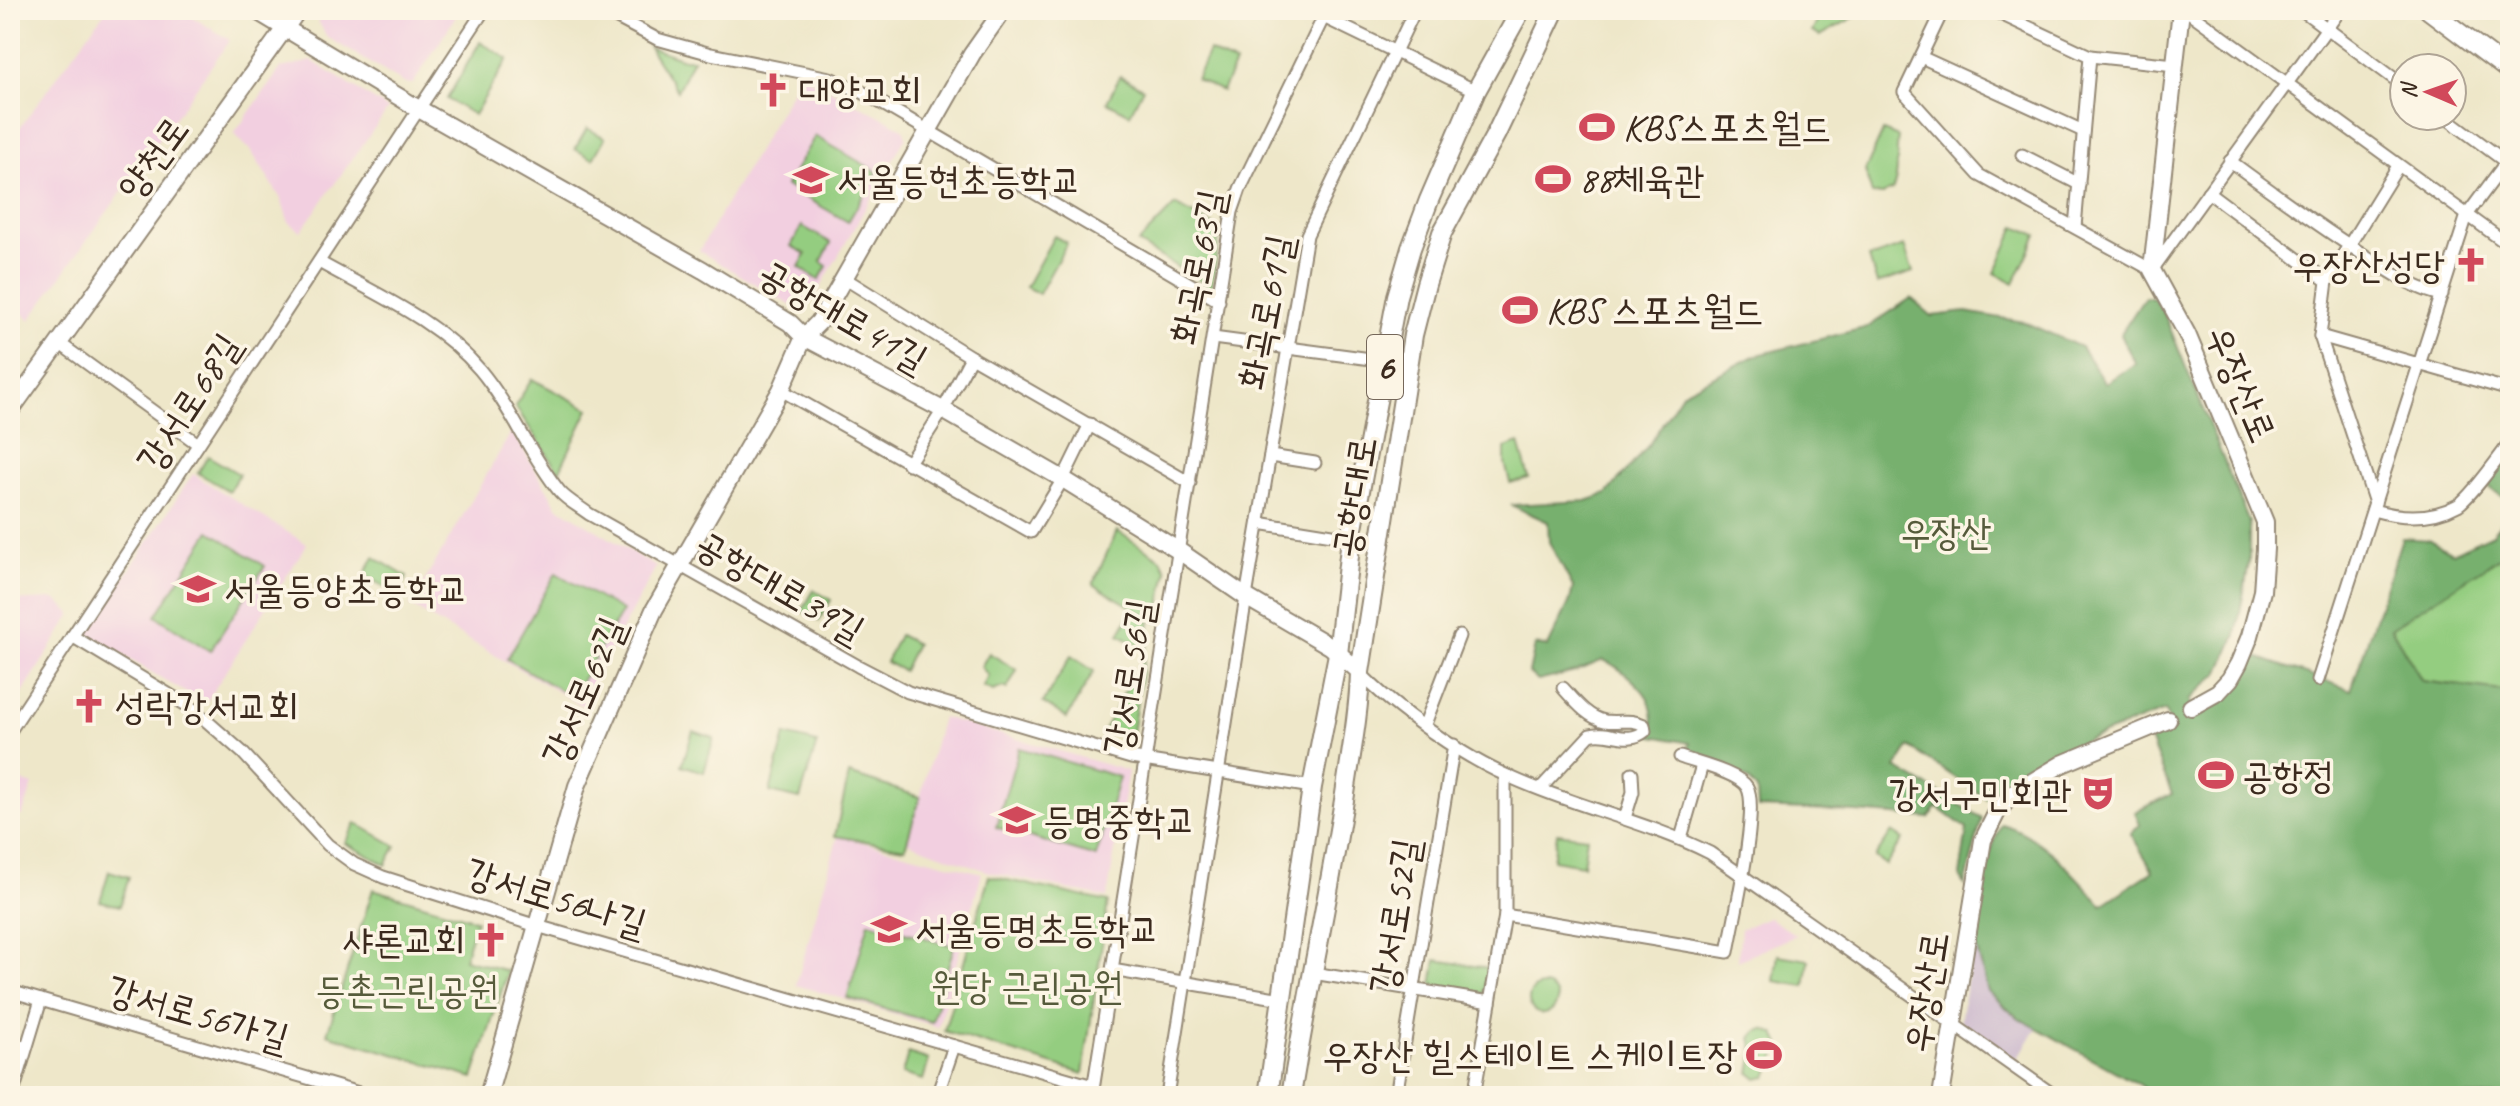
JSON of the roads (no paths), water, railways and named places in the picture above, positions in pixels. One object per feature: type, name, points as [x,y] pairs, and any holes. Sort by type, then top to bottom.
[{"type":"main road","name":"공항대로","points":[[1268,1096],[1312,787],[1338,654],[1351,538],[1397,296],[1411,248],[1476,91],[1521,10]]},
{"type":"main road","name":"공항대로","points":[[1291,1096],[1307,990],[1333,871],[1359,701],[1360,672],[1413,335],[1442,233],[1496,134],[1555,10]]},
{"type":"main road","points":[[2429,10],[2510,71]]},
{"type":"street","name":"공항대로41길","points":[[255,10],[419,109],[711,275],[790,323],[804,337],[943,410],[1063,479],[1246,597],[1330,646],[1360,672]]},
{"type":"street","name":"양천로","points":[[10,411],[298,10]]},
{"type":"street","name":"강서로68길","points":[[10,729],[484,10]]},
{"type":"street","points":[[602,10],[657,39],[711,54],[830,78],[864,93],[1219,301]]},
{"type":"street","name":"강서로62길","points":[[488,1096],[577,786],[654,610],[781,390],[804,337],[819,322],[972,54],[1003,10]]},
{"type":"street","points":[[1309,10],[1325,14],[1476,91]]},
{"type":"street","name":"화곡로61길","points":[[1167,1096],[1307,235],[1415,10]]},
{"type":"street","points":[[1943,10],[1904,92],[1979,175],[2152,270]]},
{"type":"street","points":[[1992,10],[2090,56],[2175,65]]},
{"type":"street","points":[[2152,270],[2183,10],[2287,82],[2510,246]]},
{"type":"street","points":[[2302,10],[2388,74]]},
{"type":"street","points":[[2152,270],[2340,10]]},
{"type":"street","name":"화곡로63길","points":[[1179,551],[1232,212],[1240,189],[1325,14]]},
{"type":"street","points":[[2075,227],[2090,56]]},
{"type":"street","points":[[1921,57],[2083,131]]},
{"type":"street","points":[[2318,680],[2467,215],[2509,162],[2467,132]]},
{"type":"street","points":[[2022,155],[2079,184]]},
{"type":"street","points":[[2230,161],[2348,245],[2411,284],[2442,295]]},
{"type":"street","points":[[2374,507],[2320,336],[2327,281],[2398,166]]},
{"type":"street","points":[[2208,192],[2327,281]]},
{"type":"street","name":"공항대로39길","points":[[319,262],[456,344],[496,392],[538,462],[562,495],[589,514],[858,666],[908,692],[1145,761],[1312,787]]},
{"type":"street","name":"우장산로","points":[[2152,270],[2187,334],[2265,522],[2262,591],[2250,636],[2230,679],[2218,692],[2191,707]]},
{"type":"street","points":[[844,278],[971,357],[1190,483]]},
{"type":"street","points":[[2320,336],[2510,390]]},
{"type":"street","points":[[1213,338],[1386,361]]},
{"type":"street","points":[[59,343],[198,444]]},
{"type":"street","points":[[908,464],[943,410],[971,357]]},
{"type":"street","points":[[781,390],[1031,532],[1063,479],[1090,424]]},
{"type":"street","points":[[2374,507],[2396,516],[2431,515],[2460,504],[2510,443]]},
{"type":"street","points":[[1270,456],[1315,463]]},
{"type":"street","name":"공항대로","points":[[1259,523],[1351,538]]},
{"type":"street","name":"강서로56길","points":[[1092,1091],[1179,551]]},
{"type":"street","name":"강서로56나길","points":[[72,636],[193,709],[242,752],[328,845],[354,864],[416,888],[537,926],[954,1046],[1092,1091]]},
{"type":"street","points":[[1425,724],[1459,636]]},
{"type":"street","points":[[1360,672],[1379,692],[1454,745],[1505,775],[1681,838],[1710,853],[2055,1096]]},
{"type":"street","points":[[1540,789],[1590,735],[1598,733],[1623,739],[1637,738],[1645,731],[1644,725],[1633,720],[1607,722],[1596,719],[1563,688]]},
{"type":"street","name":"우장산로","points":[[1941,1096],[1983,840],[1997,812],[2012,794],[2062,764],[2168,720]]},
{"type":"street","name":"강서로52길","points":[[1396,1096],[1454,745]]},
{"type":"street","points":[[1505,915],[1728,952],[1751,806],[1748,788],[1739,779],[1680,757]]},
{"type":"street","points":[[1681,838],[1702,765]]},
{"type":"street","points":[[1625,818],[1633,792],[1632,773]]},
{"type":"street","points":[[1474,1096],[1505,915],[1505,775]]},
{"type":"street","points":[[1112,970],[1282,999]]},
{"type":"street","points":[[1313,973],[1490,1002]]},
{"type":"street","name":"강서로56가길","points":[[10,991],[369,1096]]},
{"type":"street","points":[[12,1096],[41,1000]]},
{"type":"street","points":[[10,1043],[26,1048]]},
{"type":"street","points":[[937,1096],[954,1046]]},
{"type":"place","name":"대양교회","points":[[773,90]]},
{"type":"place","name":"KBS스포츠월드","points":[[1597,127]]},
{"type":"place","name":"88체육관","points":[[1553,179]]},
{"type":"place","name":"서울등현초등학교","points":[[811,180]]},
{"type":"place","name":"우장산성당","points":[[2471,265]]},
{"type":"place","name":"KBS 스포츠월드","points":[[1520,310]]},
{"type":"place","name":"서울등양초등학교","points":[[198,589]]},
{"type":"place","name":"성락강서교회","points":[[89,706]]},
{"type":"place","name":"공항정","points":[[2216,775]]},
{"type":"place","name":"강서구민회관","points":[[2098,793]]},
{"type":"place","name":"등명중학교","points":[[1017,820]]},
{"type":"place","name":"서울등명초등학교","points":[[889,929]]},
{"type":"place","name":"샤론교회","points":[[491,940]]},
{"type":"place","name":"우장산 힐스테이트 스케이트장","points":[[1764,1055]]},
{"type":"park label","name":"우장산","points":[[1946,532]]},
{"type":"park label","name":"원당 근린공원","points":[[1027,986]]},
{"type":"park label","name":"등촌근린공원","points":[[407,990]]}]
